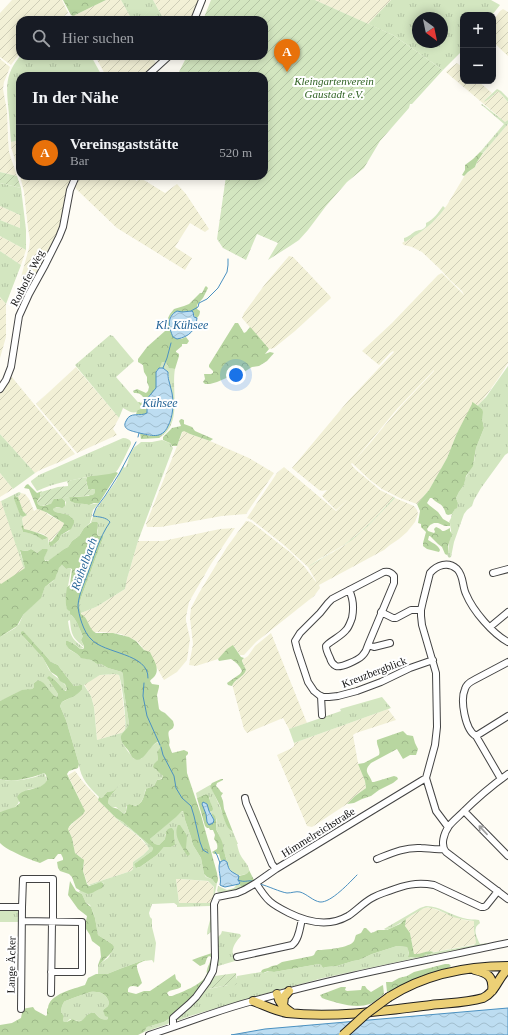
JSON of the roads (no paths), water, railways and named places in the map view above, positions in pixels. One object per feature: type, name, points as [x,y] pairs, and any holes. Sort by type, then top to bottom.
[{"type":"main road","points":[[343,1035],[366,1014],[389,997],[411,985],[429,978],[469,969],[491,966],[508,967]]},
{"type":"main road","points":[[275,995],[274,1005],[292,1013],[314,1015],[414,1007],[478,999],[487,996],[508,967]]},
{"type":"main road","points":[[469,969],[482,971],[488,974],[492,980],[492,991]]},
{"type":"main road","points":[[282,1008],[284,997],[289,991]]},
{"type":"main road","points":[[253,1001],[282,1008]]},
{"type":"street","points":[[196,16],[202,0]]},
{"type":"street","points":[[151,72],[164,60]]},
{"type":"street","name":"Rothofer Weg","points":[[0,389],[6,380],[10,368],[19,316],[29,294],[60,237],[65,222],[70,190],[74,180]]},
{"type":"street","points":[[448,827],[436,811],[426,778],[437,727],[436,673],[422,625],[421,610],[430,573],[442,564],[454,566],[462,576],[465,593],[475,610],[490,627],[508,642]]},
{"type":"street","points":[[493,573],[508,569]]},
{"type":"street","points":[[322,715],[321,696],[314,691],[308,682],[297,649],[296,639],[336,596],[384,572],[389,572],[394,576],[394,582],[367,650],[360,658],[353,662],[337,667],[333,664],[326,648],[328,644],[349,626],[354,604],[349,590]]},
{"type":"street","points":[[381,612],[396,618],[411,610],[421,610]]},
{"type":"street","points":[[490,627],[508,612]]},
{"type":"street","points":[[368,645],[374,647],[390,643]]},
{"type":"street","name":"Kreuzbergblick","points":[[321,696],[338,696],[365,688],[410,668],[433,660]]},
{"type":"street","points":[[508,662],[474,680],[465,688],[463,713],[471,732],[476,736],[506,777],[485,791],[448,827],[443,843],[443,849],[446,852],[508,899]]},
{"type":"street","points":[[476,736],[508,716]]},
{"type":"street","name":"Himmelreichstraße","points":[[173,1027],[174,1016],[196,997],[210,976],[215,962],[214,904],[217,897],[237,893],[256,883],[426,778]]},
{"type":"street","points":[[246,798],[246,804],[276,870]]},
{"type":"street","points":[[464,811],[508,856]]},
{"type":"street","points":[[377,859],[403,849],[443,849]]},
{"type":"street","name":"Lange Äcker","points":[[21,1009],[23,879],[54,879],[52,922]]},
{"type":"street","points":[[256,883],[263,895],[275,906],[308,921],[325,922],[342,919],[372,897],[409,884],[434,885],[481,907],[486,906],[498,891]]},
{"type":"street","points":[[0,907],[22,907]]},
{"type":"street","points":[[237,957],[294,944],[302,919]]},
{"type":"street","points":[[22,921],[82,922],[82,972],[51,972]]},
{"type":"street","points":[[51,993],[52,922]]},
{"type":"street","points":[[149,1035],[221,1010],[289,991],[348,976],[508,943]]},
{"type":"water","name":"Kl. Kühsee","points":[[177,311],[192,311],[194,317],[197,318],[195,326],[191,332],[185,337],[177,339],[173,337],[169,323],[171,316]]},
{"type":"water","name":"Kühsee","points":[[159,368],[163,368],[168,372],[168,379],[172,393],[173,410],[168,426],[162,433],[155,436],[128,430],[125,424],[130,416],[147,413],[146,400],[156,388],[156,372]]},
{"type":"water","points":[[203,802],[207,804],[214,820],[213,823],[209,825],[202,804]]},
{"type":"water","points":[[224,860],[227,862],[231,871],[239,876],[239,884],[225,887],[220,885],[219,865],[220,862]]},
{"type":"water","points":[[508,1008],[508,1035],[231,1035],[265,1029]]},
{"type":"waterway","name":"Röthelbach","points":[[191,311],[198,307],[199,303],[207,299],[218,288],[227,272],[228,259]]},
{"type":"waterway","name":"Röthelbach","points":[[163,368],[171,343]]},
{"type":"waterway","name":"Röthelbach","points":[[138,437],[139,433]]},
{"type":"waterway","name":"Röthelbach","points":[[136,442],[119,474],[96,508],[93,516],[104,518],[110,522],[97,547],[79,597],[78,605],[82,623],[88,636],[97,644],[141,663],[146,670],[148,678]]},
{"type":"waterway","name":"Röthelbach","points":[[144,683],[143,696],[147,716],[160,745]]},
{"type":"waterway","name":"Röthelbach","points":[[161,747],[163,755],[174,776],[176,788],[182,798],[191,806],[200,842],[203,850],[208,853]]},
{"type":"waterway","name":"Röthelbach","points":[[215,852],[220,863]]},
{"type":"waterway","points":[[260,884],[287,893],[300,892],[320,902],[335,896],[357,875]]},
{"type":"waterway","points":[[238,880],[252,881]]},
{"type":"place","name":"Vereinsgaststätte","points":[[287,72]]},
{"type":"park label","name":"Kleingartenverein Gaustadt e.V.","points":[[334,87]]}]
